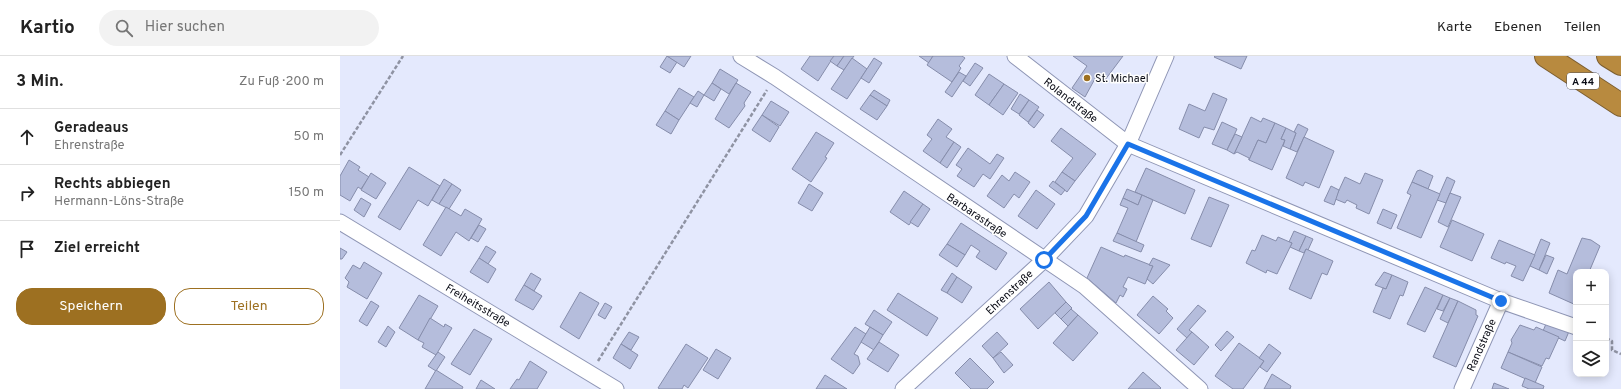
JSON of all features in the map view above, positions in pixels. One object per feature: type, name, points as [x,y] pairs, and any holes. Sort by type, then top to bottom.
[{"type":"highway","name":"A 44","points":[[1546,56],[1621,105]]},
{"type":"highway","points":[[1608,56],[1621,64]]},
{"type":"street","name":"Barbarastraße","points":[[741,56],[775,77],[1084,286],[1183,384],[1200,389]]},
{"type":"street","name":"Rolandstraße","points":[[1015,56],[1128,144],[1501,301],[1573,326]]},
{"type":"street","name":"Ehrenstraße","points":[[903,389],[1044,260],[1086,216],[1128,144],[1166,56]]},
{"type":"street","name":"Freiheitsstraße","points":[[340,222],[616,389]]},
{"type":"street","name":"Randstraße","points":[[1462,389],[1501,301]]},
{"type":"path","points":[[340,155],[403,56]]},
{"type":"path","points":[[591,373],[775,77]]},
{"type":"path","points":[[1609,340],[1612,342],[1612,350],[1621,354]]},
{"type":"building","points":[[667,56],[677,62],[670,73],[660,67]]},
{"type":"building","points":[[667,56],[691,56],[684,67]]},
{"type":"building","points":[[810,56],[834,56],[818,81],[801,69]]},
{"type":"building","points":[[834,56],[844,56],[837,66],[830,61]]},
{"type":"building","points":[[844,56],[854,56],[844,70],[837,66]]},
{"type":"building","points":[[919,56],[933,56],[929,63]]},
{"type":"building","points":[[933,56],[962,56],[965,58],[959,66],[961,68],[952,82],[927,65]]},
{"type":"building","name":"St. Michael","points":[[1073,56],[1123,56],[1105,80],[1097,75],[1085,97],[1072,88],[1087,66]]},
{"type":"building","points":[[1247,56],[1241,69],[1214,57]]},
{"type":"building","points":[[852,58],[867,69],[847,99],[831,89]]},
{"type":"building","points":[[874,58],[882,63],[869,83],[861,78]]},
{"type":"building","points":[[975,63],[983,68],[970,86],[963,81]]},
{"type":"building","points":[[720,69],[738,80],[729,94],[712,83]]},
{"type":"building","points":[[959,72],[966,76],[952,97],[945,92]]},
{"type":"building","points":[[989,74],[1004,84],[989,105],[975,95]]},
{"type":"building","points":[[712,83],[721,89],[714,101],[704,95]]},
{"type":"building","points":[[736,83],[751,92],[744,103],[745,106],[729,128],[715,119]]},
{"type":"building","points":[[1004,84],[1018,93],[1003,115],[989,105]]},
{"type":"building","points":[[679,88],[694,97],[679,120],[665,111]]},
{"type":"building","points":[[874,90],[890,100],[887,106],[870,95]]},
{"type":"building","points":[[698,91],[704,95],[697,107],[690,103]]},
{"type":"building","points":[[1213,93],[1227,99],[1214,130],[1204,127],[1199,138],[1179,129],[1189,104],[1205,111]]},
{"type":"building","points":[[1020,94],[1029,100],[1019,114],[1011,109]]},
{"type":"building","points":[[870,95],[887,106],[877,120],[860,109]]},
{"type":"building","points":[[1029,100],[1039,107],[1028,122],[1019,115]]},
{"type":"building","points":[[771,101],[789,112],[780,126],[762,115]]},
{"type":"building","points":[[1037,110],[1044,115],[1034,128],[1028,123]]},
{"type":"building","points":[[665,111],[679,120],[671,134],[656,125]]},
{"type":"building","points":[[762,115],[779,127],[770,142],[752,130]]},
{"type":"building","points":[[1251,117],[1261,122],[1263,118],[1275,123],[1266,143],[1258,140],[1249,160],[1249,158],[1237,152],[1234,154]]},
{"type":"building","points":[[938,119],[952,129],[946,137],[954,142],[940,163],[923,151],[932,139],[927,135]]},
{"type":"building","points":[[1222,122],[1237,129],[1227,150],[1212,144]]},
{"type":"building","points":[[1275,123],[1286,128],[1281,139],[1285,140],[1272,170],[1249,160],[1258,140],[1266,143]]},
{"type":"building","points":[[1298,124],[1308,129],[1297,152],[1290,149],[1296,133],[1294,132]]},
{"type":"building","points":[[1061,128],[1096,154],[1075,181],[1062,172],[1073,158],[1051,141]]},
{"type":"building","points":[[1286,128],[1296,133],[1290,149],[1283,146],[1285,140],[1281,139]]},
{"type":"building","points":[[816,132],[834,143],[825,157],[827,158],[811,182],[792,169]]},
{"type":"building","points":[[1235,134],[1242,137],[1234,154],[1227,150]]},
{"type":"building","points":[[1304,137],[1334,151],[1319,188],[1305,182],[1303,186],[1286,178]]},
{"type":"building","points":[[954,142],[961,147],[947,168],[940,163]]},
{"type":"building","points":[[968,148],[990,164],[997,154],[1004,158],[990,179],[983,174],[974,187],[957,176],[962,169],[956,165]]},
{"type":"building","points":[[349,160],[360,167],[358,170],[369,177],[361,189],[358,187],[350,201],[340,195],[340,176]]},
{"type":"building","points":[[409,167],[440,186],[428,206],[418,200],[400,230],[378,217]]},
{"type":"building","points":[[1146,168],[1195,190],[1185,214],[1135,192]]},
{"type":"building","points":[[1420,170],[1433,176],[1428,189],[1412,182],[1417,171]]},
{"type":"building","points":[[1015,172],[1030,182],[1019,198],[1014,194],[1004,208],[987,196],[1002,175],[1009,181]]},
{"type":"building","points":[[1062,172],[1075,181],[1067,192],[1055,182]]},
{"type":"building","points":[[371,173],[386,183],[376,199],[361,190]]},
{"type":"building","points":[[1365,173],[1383,180],[1369,214],[1356,208],[1357,205],[1347,200],[1345,203],[1335,199],[1345,177],[1360,184]]},
{"type":"building","points":[[1447,177],[1455,181],[1446,203],[1437,200]]},
{"type":"building","points":[[444,179],[452,184],[439,204],[432,200]]},
{"type":"building","points":[[1053,181],[1065,190],[1061,195],[1049,186]]},
{"type":"building","points":[[1412,182],[1440,194],[1421,238],[1397,228],[1411,195],[1407,193]]},
{"type":"building","points":[[452,184],[461,190],[449,209],[439,204]]},
{"type":"building","points":[[809,184],[823,193],[812,211],[798,203]]},
{"type":"building","points":[[1331,186],[1339,190],[1334,205],[1324,201]]},
{"type":"building","points":[[1127,189],[1142,195],[1138,205],[1123,198]]},
{"type":"building","points":[[1036,190],[1055,204],[1037,229],[1018,216]]},
{"type":"building","points":[[904,191],[923,204],[909,225],[890,212]]},
{"type":"building","points":[[1450,193],[1461,197],[1448,227],[1438,222]]},
{"type":"building","points":[[1142,195],[1153,200],[1136,242],[1117,233],[1128,208],[1120,205],[1123,198],[1138,205]]},
{"type":"building","points":[[1209,197],[1229,205],[1211,247],[1191,239]]},
{"type":"building","points":[[361,198],[371,204],[364,217],[354,210]]},
{"type":"building","points":[[923,204],[930,209],[918,227],[910,222]]},
{"type":"building","points":[[446,207],[461,216],[465,209],[482,219],[469,241],[456,232],[441,256],[423,245]]},
{"type":"building","points":[[1383,209],[1397,215],[1391,229],[1377,223]]},
{"type":"building","points":[[1452,220],[1484,234],[1472,261],[1440,247]]},
{"type":"building","points":[[961,223],[1007,253],[996,270],[976,257],[980,251],[971,245],[965,255],[947,244]]},
{"type":"building","points":[[479,225],[486,229],[478,242],[471,238]]},
{"type":"building","points":[[1294,231],[1306,236],[1299,251],[1290,247],[1292,243],[1289,242]]},
{"type":"building","points":[[1117,233],[1144,245],[1141,252],[1113,241]]},
{"type":"building","points":[[1262,235],[1276,241],[1278,237],[1292,243],[1277,274],[1267,270],[1266,273],[1246,263],[1252,250],[1255,251]]},
{"type":"building","points":[[1306,236],[1313,239],[1308,250],[1306,249],[1304,253],[1299,251]]},
{"type":"building","points":[[1582,238],[1591,240],[1600,246],[1590,269],[1573,269],[1573,304],[1549,293],[1558,270],[1567,274]]},
{"type":"building","points":[[1541,239],[1550,243],[1539,270],[1530,266]]},
{"type":"building","points":[[1499,240],[1535,255],[1523,281],[1511,276],[1516,266],[1506,262],[1505,264],[1491,258]]},
{"type":"building","points":[[947,244],[965,255],[957,267],[939,255]]},
{"type":"building","points":[[486,246],[496,252],[488,264],[479,258]]},
{"type":"building","points":[[1101,247],[1124,257],[1125,255],[1153,266],[1145,284],[1128,277],[1123,287],[1127,289],[1123,297],[1120,295],[1116,303],[1087,278]]},
{"type":"building","points":[[340,248],[347,252],[342,259],[340,259]]},
{"type":"building","points":[[1306,249],[1333,261],[1327,275],[1322,273],[1311,299],[1289,289]]},
{"type":"building","points":[[1546,255],[1554,258],[1547,274],[1539,270]]},
{"type":"building","points":[[479,258],[496,269],[488,283],[470,272]]},
{"type":"building","points":[[1153,258],[1170,265],[1153,284],[1147,279],[1153,266],[1149,265]]},
{"type":"building","points":[[364,262],[382,273],[367,299],[347,287],[349,282],[345,278],[353,265],[360,269]]},
{"type":"building","points":[[1384,272],[1392,275],[1386,289],[1375,285]]},
{"type":"building","points":[[531,273],[541,279],[534,291],[524,285]]},
{"type":"building","points":[[952,273],[957,277],[947,293],[941,290]]},
{"type":"building","points":[[1392,275],[1408,282],[1403,296],[1400,295],[1390,319],[1373,312],[1383,288],[1386,289]]},
{"type":"building","points":[[957,277],[972,287],[962,303],[947,293]]},
{"type":"building","points":[[1049,282],[1066,302],[1038,329],[1020,309]]},
{"type":"building","points":[[524,285],[542,296],[533,310],[515,300]]},
{"type":"building","points":[[1425,287],[1443,295],[1425,332],[1407,324]]},
{"type":"building","points":[[580,292],[599,303],[579,339],[560,327]]},
{"type":"building","points":[[898,293],[938,318],[927,336],[887,310]]},
{"type":"building","points":[[419,295],[438,306],[418,340],[399,328]]},
{"type":"building","points":[[1443,295],[1450,298],[1443,311],[1437,309]]},
{"type":"building","points":[[1153,296],[1168,309],[1166,311],[1173,318],[1159,334],[1137,315]]},
{"type":"building","points":[[1450,298],[1458,301],[1448,323],[1440,319]]},
{"type":"building","points":[[371,301],[379,306],[367,326],[359,321]]},
{"type":"building","points":[[1458,301],[1476,310],[1476,315],[1478,316],[1456,367],[1433,357]]},
{"type":"building","points":[[1066,302],[1072,308],[1061,319],[1055,313]]},
{"type":"building","points":[[605,303],[612,307],[605,319],[598,315]]},
{"type":"building","points":[[1198,305],[1206,311],[1189,330],[1192,332],[1187,338],[1177,329]]},
{"type":"building","points":[[1071,309],[1078,315],[1068,326],[1061,319]]},
{"type":"building","points":[[874,310],[892,322],[883,335],[865,324]]},
{"type":"building","points":[[1078,315],[1098,333],[1073,361],[1053,343]]},
{"type":"building","points":[[430,318],[444,327],[445,324],[452,328],[436,355],[422,347],[424,343],[418,340]]},
{"type":"building","points":[[1548,319],[1570,329],[1565,341],[1543,331]]},
{"type":"building","points":[[1520,325],[1534,330],[1536,327],[1559,337],[1549,359],[1546,358],[1542,366],[1508,352],[1512,343],[1511,340]]},
{"type":"building","points":[[388,326],[395,332],[386,347],[378,342]]},
{"type":"building","points":[[855,327],[866,334],[854,354],[858,356],[860,364],[853,374],[831,359]]},
{"type":"building","points":[[870,327],[883,335],[874,350],[861,342]]},
{"type":"building","points":[[474,329],[492,339],[470,375],[451,364]]},
{"type":"building","points":[[1227,331],[1234,337],[1221,351],[1215,345]]},
{"type":"building","points":[[629,332],[639,337],[631,350],[621,344]]},
{"type":"building","points":[[997,332],[1008,344],[993,358],[982,346]]},
{"type":"building","points":[[1192,332],[1209,347],[1194,365],[1176,350]]},
{"type":"building","points":[[879,342],[899,355],[888,372],[867,359]]},
{"type":"building","points":[[1239,343],[1264,361],[1243,389],[1233,389],[1215,376]]},
{"type":"building","points":[[621,344],[638,355],[630,369],[613,358]]},
{"type":"building","points":[[686,344],[708,358],[688,388],[684,385],[682,389],[658,388]]},
{"type":"building","points":[[1269,344],[1281,353],[1267,372],[1260,367],[1264,361],[1259,358]]},
{"type":"building","points":[[716,349],[731,358],[718,379],[703,370]]},
{"type":"building","points":[[438,352],[445,357],[436,371],[428,366]]},
{"type":"building","points":[[1001,352],[1013,365],[1004,373],[993,358]]},
{"type":"building","points":[[1508,352],[1542,367],[1535,383],[1501,368]]},
{"type":"building","points":[[970,358],[994,382],[987,389],[971,389],[955,373]]},
{"type":"building","points":[[530,361],[547,372],[537,389],[510,389],[517,379],[519,380]]},
{"type":"building","points":[[436,370],[463,387],[462,389],[425,389]]},
{"type":"building","points":[[1143,372],[1161,388],[1128,389]]},
{"type":"building","points":[[1272,374],[1291,386],[1290,389],[1264,389]]},
{"type":"building","points":[[825,375],[847,389],[816,389]]},
{"type":"building","points":[[1525,378],[1544,386],[1543,389],[1529,389],[1522,386]]},
{"type":"building","points":[[481,380],[495,389],[476,389]]},
{"type":"building","points":[[1494,383],[1509,389],[1492,389]]},
{"type":"place","name":"St. Michael","points":[[1087,78]]},
{"type":"route","points":[[1044,260],[1086,216],[1128,144],[1501,301]]}]
